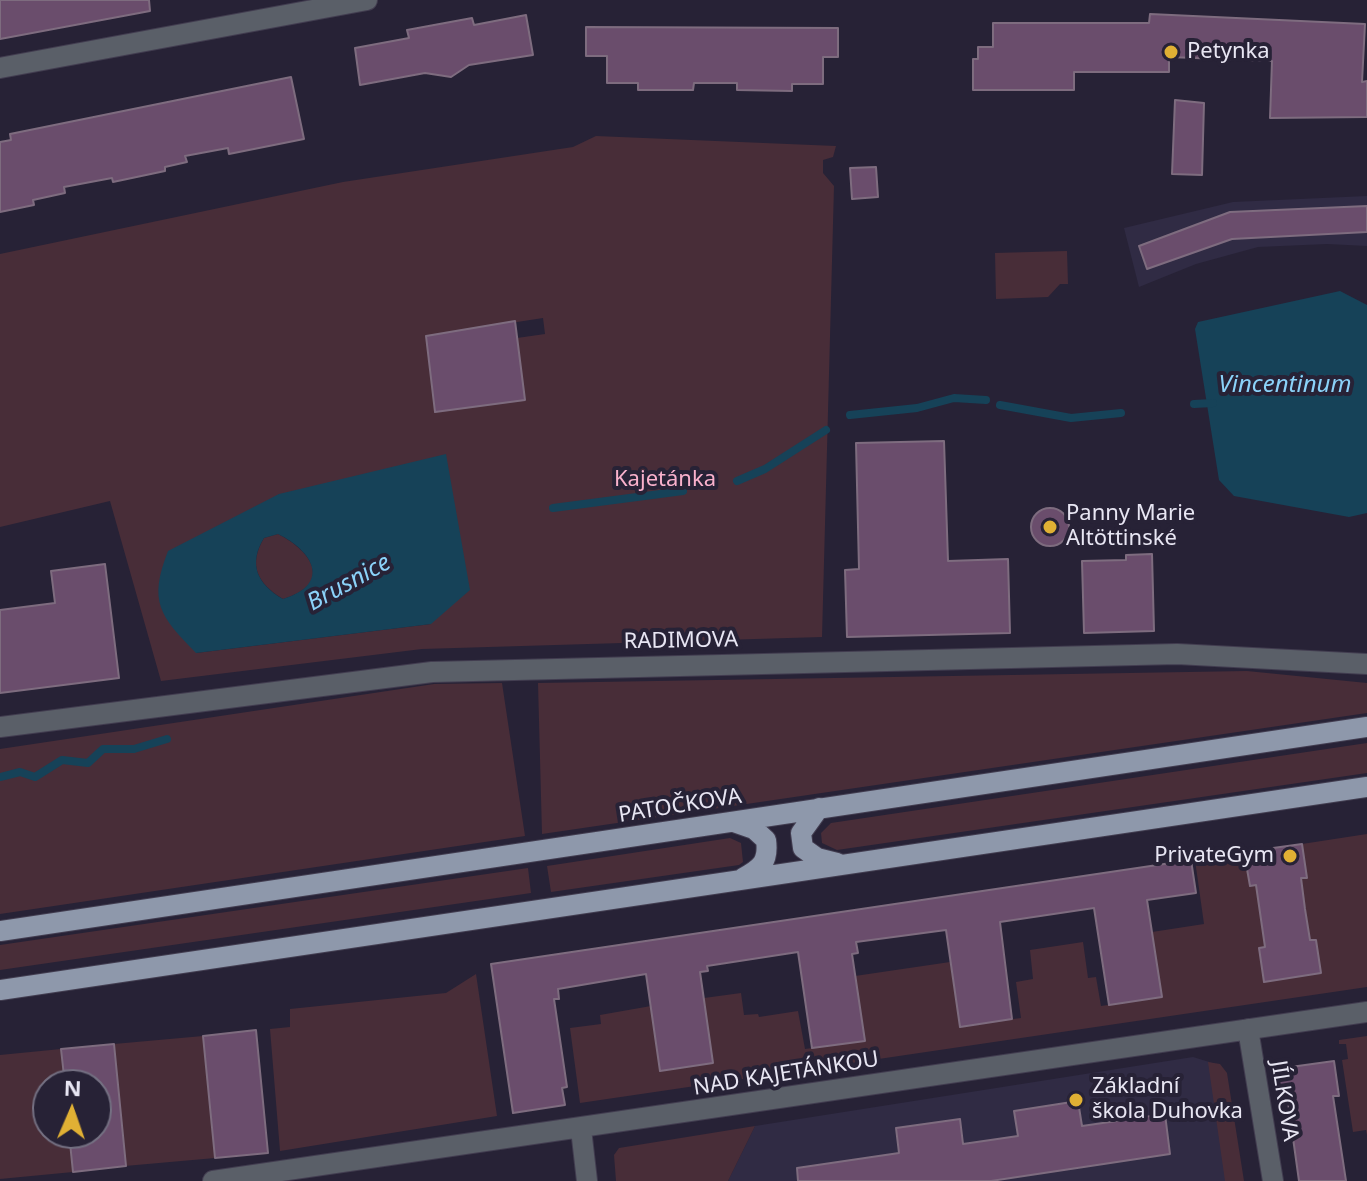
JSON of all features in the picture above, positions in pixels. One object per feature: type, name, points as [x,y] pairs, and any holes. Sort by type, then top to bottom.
[{"type":"main road","name":"PATOČKOVA","points":[[0,931],[1367,727]]},
{"type":"main road","points":[[0,990],[1367,787]]},
{"type":"main road","points":[[819,808],[801,833],[803,848],[817,858],[841,864]]},
{"type":"main road","points":[[732,822],[754,829],[766,840],[768,855],[761,868],[739,880]]},
{"type":"street","points":[[0,68],[275,9],[367,0]]},
{"type":"street","name":"RADIMOVA","points":[[0,727],[432,672],[1177,654],[1367,664]]},
{"type":"street","name":"NAD KAJETÁNKOU","points":[[213,1181],[1367,1012]]},
{"type":"street","name":"JÍLKOVA","points":[[1248,1029],[1273,1181]]},
{"type":"street","points":[[581,1129],[587,1181]]},
{"type":"shaded area","points":[[1367,196],[1367,246],[1258,247],[1196,264],[1139,287],[1124,228],[1233,202]]},
{"type":"shaded area","name":"Základní škola Duhovka","points":[[1193,1057],[1219,1065],[1243,1181],[728,1181],[755,1126]]},
{"type":"green space","name":"Kajetánka","points":[[596,136],[836,146],[833,157],[823,160],[823,173],[834,186],[822,637],[422,649],[161,681],[110,501],[0,527],[0,254],[343,182],[573,147]],"holes":[[[543,318],[545,334],[517,338],[525,400],[435,412],[426,336]],[[279,494],[431,624],[196,653]]]},
{"type":"green space","points":[[1067,251],[1068,284],[1060,284],[1048,297],[996,299],[995,253]]},
{"type":"green space","points":[[278,534],[301,550],[312,568],[313,577],[299,593],[283,599],[261,580],[256,565],[264,538]]},
{"type":"green space","points":[[1247,671],[1367,683],[1367,713],[542,834],[538,683]]},
{"type":"green space","points":[[502,683],[525,836],[0,914],[0,749],[434,684]]},
{"type":"green space","points":[[1367,743],[1367,773],[837,850],[822,843],[821,833],[831,823]]},
{"type":"green space","points":[[1367,834],[1367,987],[580,1103],[570,1028],[601,1024],[600,1015],[651,1006],[660,1071],[713,1063],[704,998],[741,993],[744,1015],[758,1014],[759,1017],[798,1011],[805,1049],[864,1041],[855,976],[950,962],[960,1026],[1021,1018],[1016,982],[1033,979],[1030,950],[1083,942],[1088,978],[1096,977],[1101,1006],[1161,997],[1152,932],[1204,924],[1195,860],[1244,852],[1250,886],[1256,885],[1265,947],[1259,948],[1264,982],[1320,973],[1316,940],[1310,940],[1301,878],[1307,877],[1302,844]]},
{"type":"green space","points":[[730,838],[741,843],[743,862],[739,865],[551,892],[547,866]]},
{"type":"green space","points":[[528,868],[531,893],[0,970],[0,945]]},
{"type":"green space","points":[[476,974],[497,1116],[280,1151],[270,1029],[290,1027],[290,1009],[446,993]]},
{"type":"green space","points":[[203,1036],[215,1158],[125,1166],[114,1044]]},
{"type":"green space","points":[[1367,1036],[1367,1135],[1366,1130],[1353,1132],[1342,1060],[1348,1059],[1346,1044],[1339,1044],[1339,1040]]},
{"type":"green space","points":[[61,1049],[63,1069],[32,1069],[32,1149],[71,1149],[73,1172],[0,1179],[0,1055]]},
{"type":"green space","points":[[1208,1062],[1220,1064],[1227,1073],[1244,1181],[1225,1181]]},
{"type":"green space","points":[[755,1126],[728,1181],[616,1181],[614,1155],[619,1148]]},
{"type":"water","name":"Vincentinum","points":[[1340,291],[1367,305],[1367,513],[1349,517],[1234,496],[1219,480],[1195,329],[1198,322]]},
{"type":"water","points":[[446,454],[470,590],[431,624],[196,653],[174,629],[161,607],[159,583],[168,551],[279,494]],"holes":[[[278,534],[308,558],[312,576],[308,585],[298,593],[283,599],[261,580],[256,565],[257,556],[264,538]]]},
{"type":"building","points":[[0,0],[149,0],[150,11],[0,39]]},
{"type":"building","name":"Petynka","points":[[1150,14],[1365,24],[1362,82],[1367,81],[1367,117],[1270,118],[1272,61],[1169,57],[1169,72],[1074,72],[1074,90],[973,90],[973,59],[978,59],[978,47],[993,47],[993,23],[1149,23]]},
{"type":"building","points":[[526,15],[533,55],[469,65],[451,77],[425,73],[360,85],[355,48],[409,38],[407,30],[472,18],[474,25]]},
{"type":"building","points":[[586,27],[838,28],[838,57],[823,57],[823,84],[792,84],[792,91],[737,90],[737,83],[694,83],[693,90],[638,90],[638,83],[607,83],[607,56],[586,56]]},
{"type":"building","points":[[291,77],[304,139],[229,154],[228,148],[185,156],[187,162],[165,167],[165,171],[113,182],[112,178],[64,187],[65,193],[33,200],[34,205],[0,212],[0,142],[11,140],[10,134]]},
{"type":"building","points":[[1175,100],[1204,103],[1202,175],[1172,174]]},
{"type":"building","points":[[876,167],[878,197],[852,199],[850,168]]},
{"type":"building","points":[[1367,206],[1367,232],[1232,239],[1147,269],[1139,246],[1230,212]]},
{"type":"building","points":[[515,321],[525,400],[435,412],[426,336]]},
{"type":"building","points":[[944,441],[948,561],[1008,559],[1010,633],[847,637],[845,570],[859,569],[856,443]]},
{"type":"building","name":"Panny Marie Altöttinské","points":[[1050,508],[1064,513],[1069,527],[1064,541],[1050,546],[1036,541],[1031,527],[1036,513]]},
{"type":"building","points":[[1152,554],[1154,631],[1084,633],[1082,561],[1126,560],[1126,555]]},
{"type":"building","points":[[105,564],[119,678],[0,693],[0,610],[55,603],[51,571]]},
{"type":"building","points":[[1302,844],[1307,878],[1301,878],[1305,909],[1310,940],[1316,940],[1321,973],[1264,982],[1259,948],[1265,947],[1256,885],[1250,886],[1244,852]]},
{"type":"building","points":[[1191,860],[1196,893],[1147,900],[1162,997],[1109,1005],[1094,908],[1000,922],[1012,1019],[960,1027],[946,930],[856,942],[858,953],[852,954],[865,1041],[812,1048],[798,952],[707,966],[708,971],[700,972],[713,1063],[660,1071],[646,974],[558,989],[559,999],[554,999],[567,1087],[562,1088],[565,1105],[513,1113],[491,964]]},
{"type":"building","points":[[256,1030],[268,1153],[215,1158],[203,1036]]},
{"type":"building","points":[[114,1044],[126,1166],[73,1172],[71,1149],[112,1149],[112,1069],[63,1069],[61,1049]]},
{"type":"building","points":[[1334,1061],[1339,1096],[1333,1096],[1346,1181],[1299,1181],[1288,1102],[1281,1104],[1276,1069]]},
{"type":"building","points":[[1078,1101],[1082,1126],[1165,1114],[1170,1154],[991,1181],[798,1181],[797,1168],[899,1153],[896,1128],[960,1119],[963,1144],[1018,1136],[1014,1111]]},
{"type":"waterway","name":"Brusnice","points":[[850,415],[917,408],[954,398],[986,400]]},
{"type":"waterway","name":"Brusnice","points":[[1194,404],[1213,403]]},
{"type":"waterway","name":"Brusnice","points":[[1000,405],[1071,418],[1121,413]]},
{"type":"waterway","name":"Brusnice","points":[[737,481],[765,469],[826,430]]},
{"type":"waterway","name":"Brusnice","points":[[553,508],[683,491]]},
{"type":"waterway","name":"Brusnice","points":[[0,777],[20,772],[35,777],[62,760],[88,763],[103,749],[134,749],[167,739]]},
{"type":"place","name":"Petynka","points":[[1171,52]]},
{"type":"place","name":"Panny Marie Altöttinské","points":[[1050,527]]},
{"type":"place","name":"PrivateGym","points":[[1290,856]]},
{"type":"place","name":"Základní škola Duhovka","points":[[1076,1100]]}]
